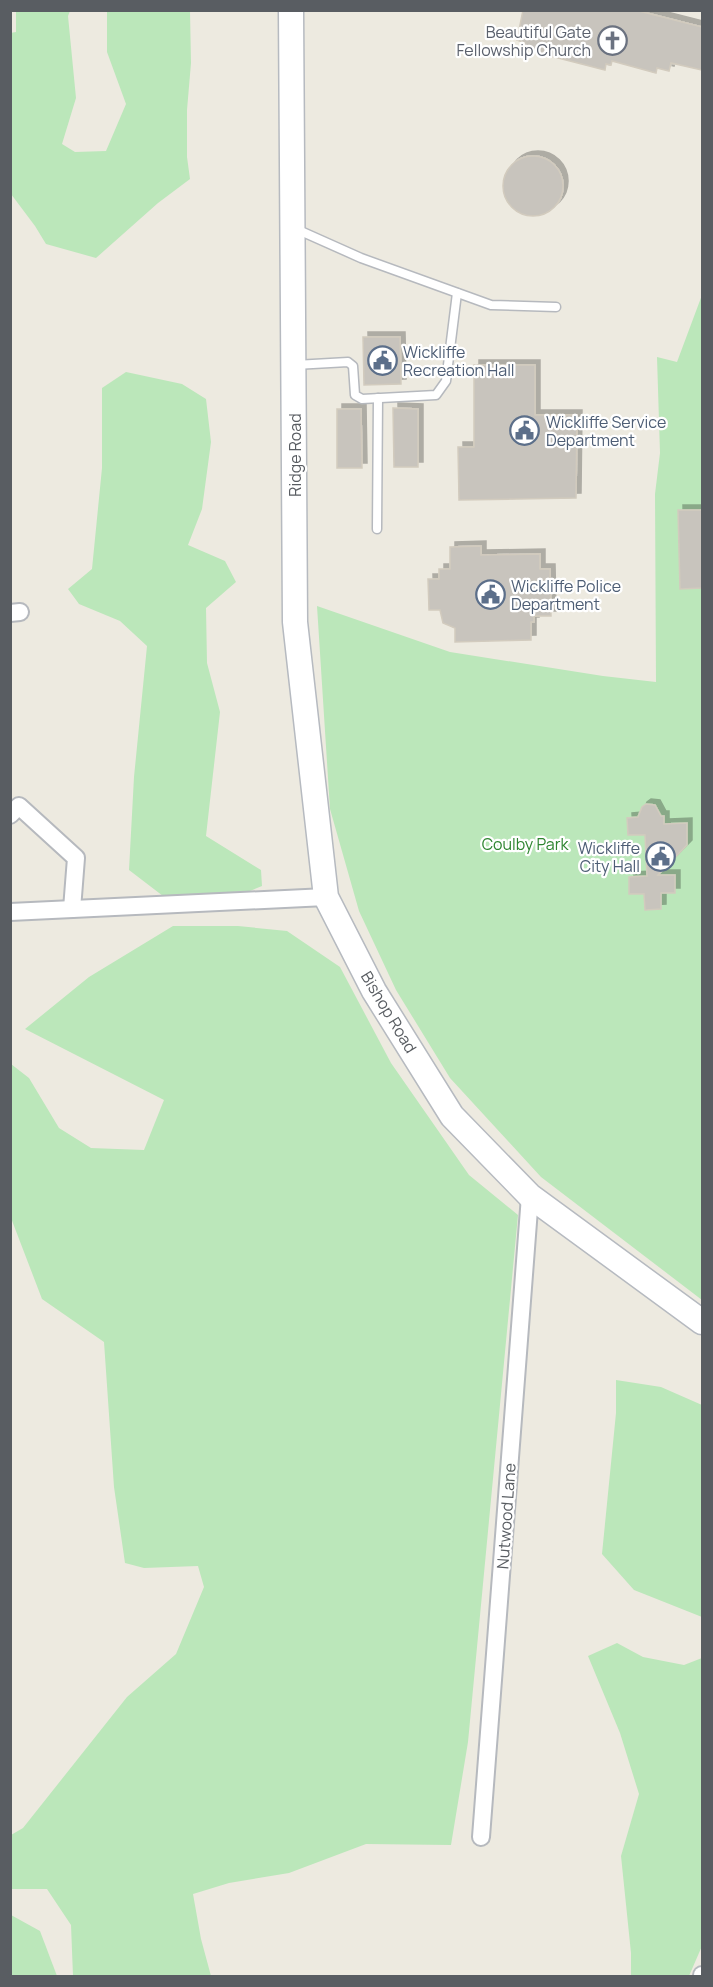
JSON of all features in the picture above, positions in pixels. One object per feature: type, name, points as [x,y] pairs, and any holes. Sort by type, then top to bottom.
[{"type":"main road","name":"Ridge Road","points":[[291,10],[296,622],[326,897]]},
{"type":"main road","name":"Bishop Road","points":[[326,897],[374,991],[452,1116],[530,1196],[702,1322]]},
{"type":"street","points":[[10,816],[20,806],[76,858],[72,909]]},
{"type":"street","points":[[10,912],[326,897]]},
{"type":"street","name":"Nutwood Lane","points":[[481,1837],[530,1196]]},
{"type":"lane","points":[[293,228],[361,258],[491,305],[556,308]]},
{"type":"lane","points":[[294,365],[348,362],[353,366],[356,395],[362,399],[436,395],[446,381],[457,293]]},
{"type":"lane","points":[[377,529],[378,398]]},
{"type":"green space","points":[[16,11],[70,11],[68,16],[76,98],[62,144],[75,152],[106,151],[126,104],[107,52],[107,11],[190,11],[191,63],[187,110],[187,157],[190,179],[158,203],[96,258],[46,244],[11,194],[10,33],[16,32]]},
{"type":"green space","name":"Coulby Park","points":[[702,295],[702,1300],[541,1177],[450,1078],[396,990],[359,911],[330,809],[317,606],[450,652],[656,682],[655,494],[660,453],[657,357],[677,362]]},
{"type":"green space","points":[[126,372],[182,384],[206,399],[211,442],[202,509],[188,545],[225,561],[236,582],[206,608],[207,663],[220,712],[206,836],[261,870],[262,886],[250,891],[163,896],[129,870],[134,777],[147,646],[120,621],[79,604],[68,589],[92,569],[102,468],[102,388]]},
{"type":"green space","points":[[173,926],[238,926],[287,931],[340,967],[391,1063],[469,1175],[518,1215],[468,1742],[451,1845],[366,1844],[289,1873],[229,1883],[193,1894],[201,1939],[211,1976],[73,1976],[71,1925],[47,1889],[11,1889],[11,1835],[23,1828],[127,1697],[176,1654],[204,1587],[198,1566],[144,1568],[125,1563],[114,1487],[104,1342],[42,1299],[11,1218],[11,1064],[29,1078],[59,1128],[91,1148],[144,1150],[164,1100],[25,1029],[89,977]]},
{"type":"green space","points":[[616,1380],[661,1387],[702,1405],[702,1617],[634,1590],[602,1554],[616,1413]]},
{"type":"green space","points":[[617,1643],[643,1657],[684,1665],[702,1658],[702,1946],[689,1976],[631,1976],[631,1953],[621,1856],[639,1794],[620,1733],[588,1656]]},
{"type":"green space","points":[[11,1915],[40,1931],[57,1976],[11,1976]]},
{"type":"building","name":"Beautiful Gate Fellowship Church","points":[[523,10],[635,10],[702,27],[702,70],[671,63],[669,71],[657,68],[656,73],[612,61],[611,65],[606,64],[605,70],[523,49],[525,43],[517,40]]},
{"type":"building","points":[[533,156],[550,161],[558,169],[563,186],[558,203],[550,211],[533,216],[516,211],[508,203],[503,186],[508,169],[516,161]]},
{"type":"building","name":"Wickliffe Recreation Hall","points":[[363,337],[400,337],[401,384],[364,385]]},
{"type":"building","name":"Wickliffe Service Department","points":[[474,365],[535,365],[535,415],[577,415],[576,498],[459,500],[458,447],[474,447]]},
{"type":"building","points":[[393,408],[418,409],[418,467],[394,467]]},
{"type":"building","points":[[337,409],[361,409],[362,468],[337,468]]},
{"type":"building","points":[[678,510],[702,510],[702,588],[680,589]]},
{"type":"building","name":"Wickliffe Police Department","points":[[481,546],[481,555],[540,554],[540,569],[550,569],[551,616],[534,616],[534,622],[531,622],[531,640],[455,642],[455,628],[443,623],[440,610],[429,610],[428,579],[439,579],[439,569],[450,569],[450,547]]},
{"type":"building","name":"Wickliffe City Hall","points":[[646,804],[655,805],[661,816],[664,816],[664,824],[687,823],[687,845],[658,875],[675,875],[675,893],[661,893],[661,909],[645,910],[644,894],[629,894],[629,877],[647,876],[645,835],[628,835],[627,818],[638,817],[642,807]]},
{"type":"place","name":"Beautiful Gate Fellowship Church","points":[[612,41]]},
{"type":"place","name":"Wickliffe Recreation Hall","points":[[382,361]]},
{"type":"place","name":"Wickliffe Service Department","points":[[525,431]]},
{"type":"place","name":"Wickliffe Police Department","points":[[490,595]]},
{"type":"place","name":"Wickliffe City Hall","points":[[661,857]]}]
